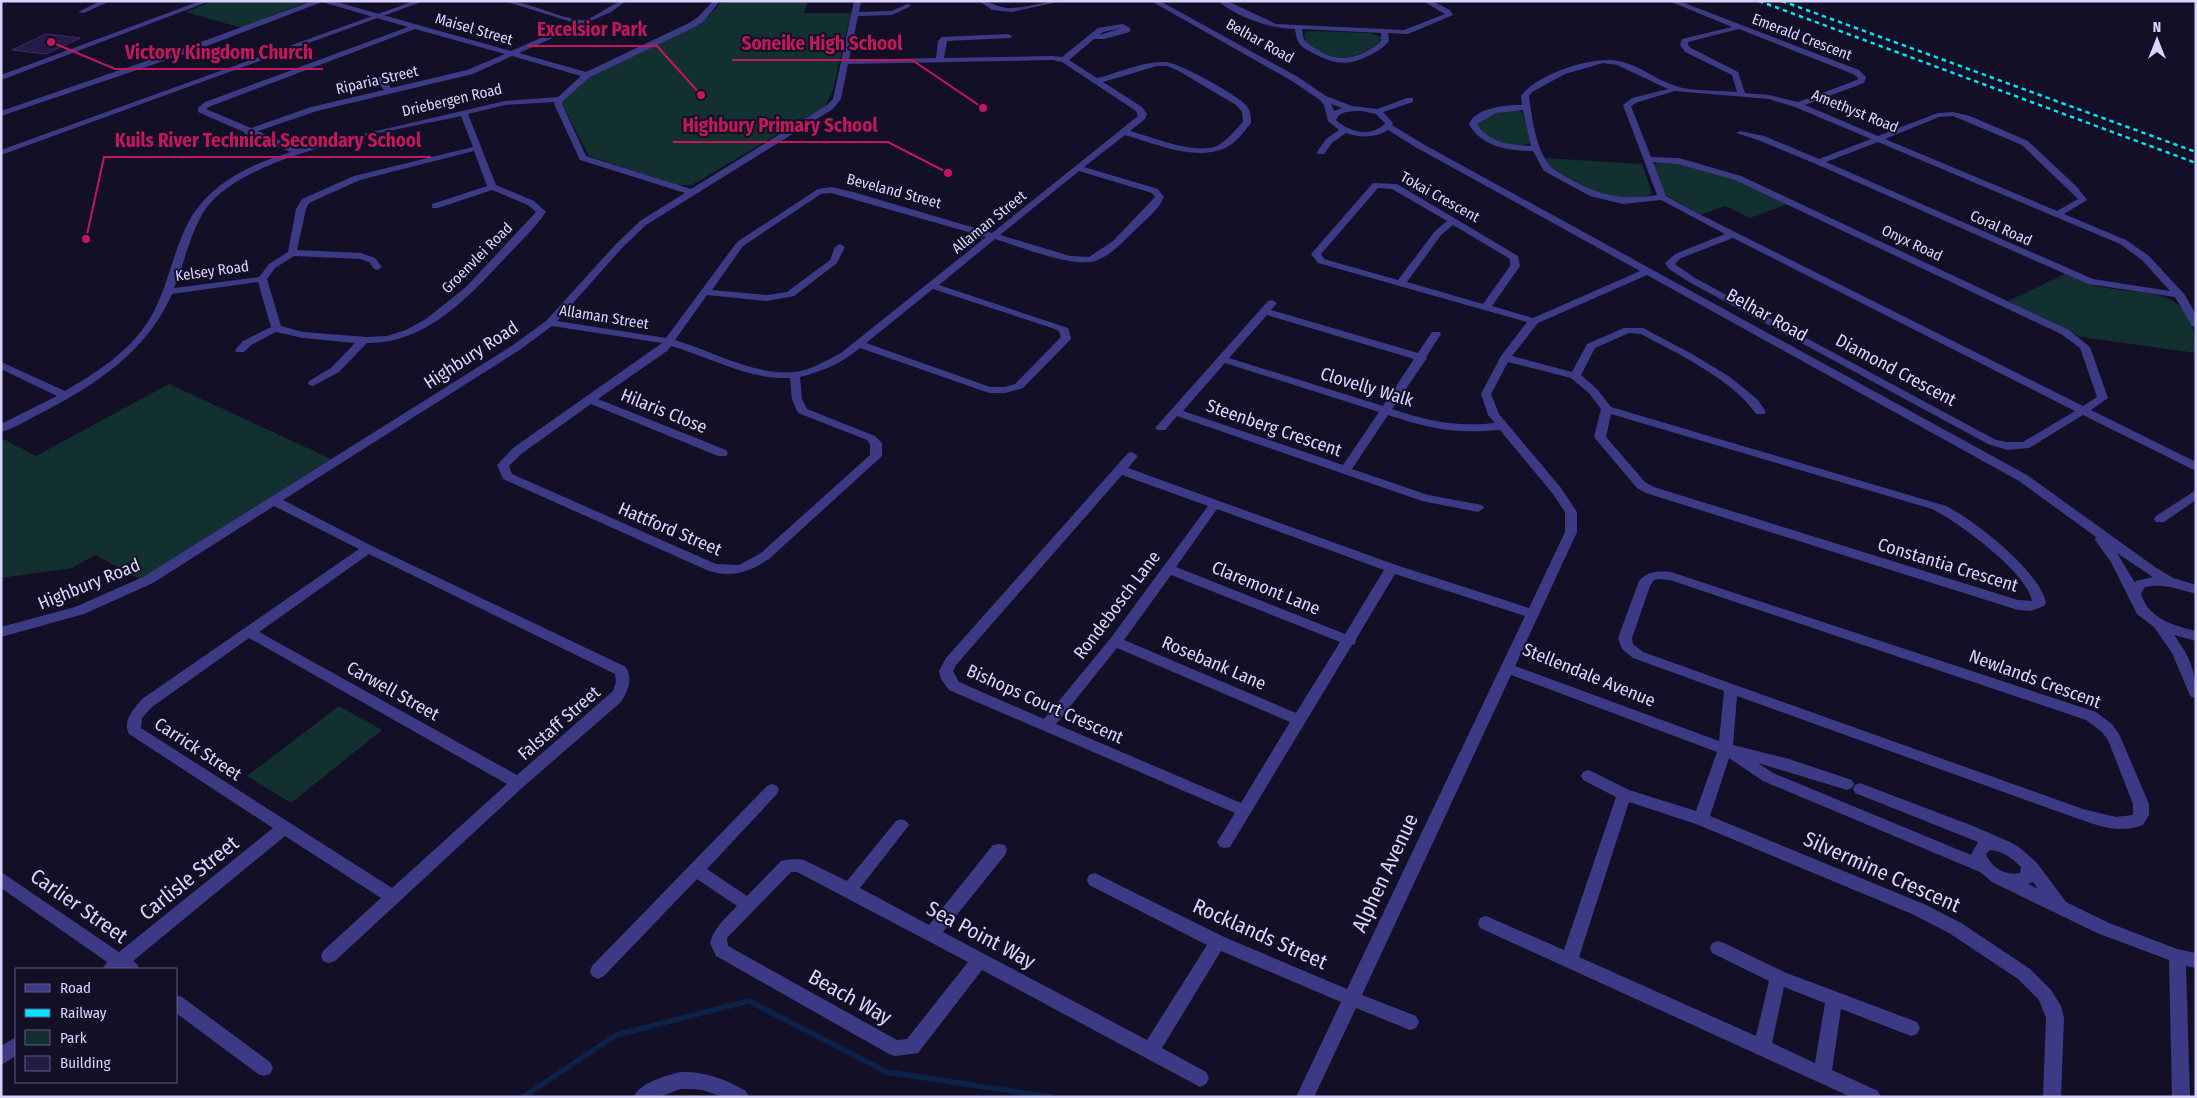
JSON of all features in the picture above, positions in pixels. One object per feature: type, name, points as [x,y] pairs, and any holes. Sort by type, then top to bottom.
[{"type":"street","points":[[82,12],[107,1]]},
{"type":"street","points":[[1,78],[207,1]]},
{"type":"street","points":[[1,114],[193,48],[319,1]]},
{"type":"street","name":"Maisel Street","points":[[324,1],[587,75]]},
{"type":"street","points":[[1,153],[421,1]]},
{"type":"street","points":[[507,1],[583,23]]},
{"type":"street","name":"Riparia Street","points":[[248,132],[314,109],[452,78],[583,23],[609,11],[623,1]]},
{"type":"street","points":[[691,192],[583,158],[558,104],[560,99],[587,75],[692,25],[701,19],[717,1]]},
{"type":"street","name":"Highbury Road","points":[[1,632],[50,621],[117,596],[148,580],[517,347],[550,323],[634,230],[691,192],[830,107],[836,100],[846,62],[858,1]]},
{"type":"street","points":[[982,1],[994,9],[1012,10],[1059,1]]},
{"type":"street","name":"Belhar Road","points":[[1154,1],[1295,79],[1323,98],[1353,109],[1376,112],[1388,119],[1388,126],[1420,146],[2023,478],[2091,526],[2126,554],[2170,582]]},
{"type":"street","points":[[1221,1],[1265,24],[1298,28],[1384,31],[1415,30],[1450,15],[1448,11],[1426,1]]},
{"type":"street","points":[[1672,1],[1739,27]]},
{"type":"street","points":[[856,14],[892,13],[908,6]]},
{"type":"street","points":[[299,152],[248,132],[201,110],[208,104],[414,27]]},
{"type":"street","name":"Emerald Crescent","points":[[1742,94],[1735,74],[1686,48],[1684,45],[1685,41],[1739,27],[1856,72],[1862,77],[1861,81],[1798,105]]},
{"type":"street","points":[[1298,28],[1299,38],[1304,45],[1328,59],[1342,62],[1355,60],[1380,47],[1385,41],[1384,31]]},
{"type":"street","points":[[940,60],[942,41],[946,39],[1008,36]]},
{"type":"street","points":[[1064,60],[1093,36]]},
{"type":"street","name":"Allaman Street","points":[[550,323],[670,342],[761,374],[779,377],[795,376],[830,365],[932,286],[1124,132],[1143,114],[1064,60],[1052,58],[846,62]]},
{"type":"street","points":[[1674,89],[1619,63],[1603,61],[1562,72],[1529,90],[1525,96],[1526,108],[1542,163],[1548,169],[1604,198],[1624,202],[1662,197],[2196,467]]},
{"type":"street","points":[[1097,81],[1158,64],[1172,65],[1239,103],[1244,107],[1248,116],[1247,123],[1223,146],[1209,150],[1194,150],[1124,132]]},
{"type":"street","points":[[380,79],[390,92]]},
{"type":"street","name":"Amethyst Road","points":[[1662,197],[1627,105],[1635,100],[1674,89],[1776,98],[1798,105],[2059,213],[2130,246],[2166,279],[2180,295],[2196,324]]},
{"type":"street","points":[[1323,98],[1334,125],[1345,130],[1360,133],[1376,132],[1388,126]]},
{"type":"street","name":"Driebergen Road","points":[[1,430],[66,396],[115,360],[135,342],[160,311],[194,220],[214,195],[235,178],[299,152],[505,103],[560,99]]},
{"type":"street","points":[[1376,112],[1410,100]]},
{"type":"street","points":[[1526,108],[1506,107],[1492,110],[1474,121],[1473,124],[1480,134],[1503,146],[1537,148]]},
{"type":"street","points":[[1331,118],[1337,112],[1353,109]]},
{"type":"street","points":[[435,206],[492,187],[464,113]]},
{"type":"street","points":[[1819,162],[1938,115],[1953,114],[1968,118],[2025,143],[2083,200],[2059,213]]},
{"type":"street","points":[[1321,152],[1329,141],[1345,130]]},
{"type":"street","name":"Belhar Road","points":[[1376,132],[1420,146]]},
{"type":"street","name":"Coral Road","points":[[1740,134],[1761,138],[1819,162],[2091,282],[2180,295]]},
{"type":"street","points":[[292,253],[300,209],[305,201],[357,178],[478,148]]},
{"type":"street","name":"Onyx Road","points":[[1647,158],[1679,161],[1738,178],[2072,335],[2085,347],[2104,394],[2102,400],[2085,411]]},
{"type":"street","name":"Beveland Street","points":[[670,342],[740,244],[811,196],[824,191],[850,194],[1068,258],[1092,259],[1104,253],[1158,202],[1159,194],[1155,191],[1077,168]]},
{"type":"street","name":"Tokai Crescent","points":[[1486,307],[1515,266],[1516,260],[1498,246],[1394,186],[1379,184],[1341,223],[1316,254],[1321,261],[1534,322]]},
{"type":"street","name":"Groenvlei Road","points":[[276,328],[288,334],[363,341],[389,339],[442,312],[466,293],[540,214],[540,209],[536,206],[492,187]]},
{"type":"street","points":[[1401,283],[1438,233],[1453,221]]},
{"type":"street","name":"Diamond Crescent","points":[[1732,234],[1678,256],[1670,263],[1672,267],[1692,280],[1992,442],[2007,446],[2025,446],[2085,411]]},
{"type":"street","points":[[705,292],[767,298],[790,294],[834,261],[840,247]]},
{"type":"street","points":[[240,350],[247,343],[276,328],[262,279],[272,266],[292,253],[361,256],[372,260],[377,268]]},
{"type":"street","name":"Stellendale Avenue","points":[[1648,272],[1534,322],[1525,330],[1490,382],[1486,394],[1494,415],[1571,512],[1571,532],[1507,668],[1724,749],[1789,766],[1854,787],[1968,830],[1996,844],[2016,851],[2028,866]]},
{"type":"street","name":"Kelsey Road","points":[[168,292],[262,279]]},
{"type":"street","points":[[859,344],[989,390],[1005,390],[1019,386],[1066,338],[1064,330],[1059,327],[932,286]]},
{"type":"street","name":"Steenberg Crescent","points":[[1162,428],[1268,307],[1422,358]]},
{"type":"street","points":[[1575,376],[1591,346],[1628,330],[1643,331],[1741,389],[1758,405],[1760,412]]},
{"type":"street","name":"Steenberg Crescent","points":[[1176,412],[1345,471],[1422,358],[1436,334]]},
{"type":"street","points":[[312,383],[335,370],[363,341]]},
{"type":"street","name":"Hattford Street","points":[[670,342],[664,349],[592,401],[508,458],[503,465],[508,476],[713,568],[723,571],[738,570],[752,566],[876,456],[876,443],[871,438],[802,411],[797,399],[795,376]]},
{"type":"street","points":[[1507,358],[1575,376],[1593,391],[1607,409]]},
{"type":"street","name":"Clovelly Walk","points":[[1223,359],[1385,411],[1448,428],[1472,429],[1503,426]]},
{"type":"street","points":[[1,365],[66,396]]},
{"type":"street","name":"Hilaris Close","points":[[592,401],[722,453]]},
{"type":"street","name":"Constantia Crescent","points":[[1607,409],[1931,504],[1971,526],[2029,580],[2039,594],[2040,603],[2031,606],[2018,605],[1650,490],[1641,485],[1600,437],[1607,409]]},
{"type":"street","name":"Bishops Court Crescent","points":[[1132,456],[951,662],[946,671],[948,679],[954,686],[1243,810]]},
{"type":"street","points":[[1121,470],[1392,568],[1534,614]]},
{"type":"street","points":[[1345,471],[1426,498],[1478,508]]},
{"type":"street","points":[[2160,519],[2196,494]]},
{"type":"street","name":"Falstaff Street","points":[[274,501],[368,549],[621,671],[624,682],[616,698],[518,783],[329,956]]},
{"type":"street","name":"Rondebosch Lane","points":[[1046,726],[1115,642],[1216,504]]},
{"type":"street","name":"Belhar Road","points":[[2091,526],[2116,560],[2143,611],[2159,624]]},
{"type":"street","name":"Carrick Street","points":[[368,549],[147,703],[135,718],[134,730],[393,897]]},
{"type":"street","points":[[1226,842],[1243,810],[1350,641],[1392,568]]},
{"type":"street","name":"Claremont Lane","points":[[1169,569],[1350,641]]},
{"type":"street","name":"Newlands Crescent","points":[[1671,576],[2091,716],[2107,728],[2114,738],[2141,804],[2141,814],[2138,821],[2129,824],[2114,824],[1731,689],[1638,655],[1627,646],[1625,638],[1644,584],[1650,577],[1671,576]]},
{"type":"street","points":[[2134,594],[2141,584],[2159,580],[2196,590]]},
{"type":"street","points":[[2159,624],[2179,633],[2196,636]]},
{"type":"street","points":[[2159,624],[2178,651],[2196,693]]},
{"type":"street","name":"Carwell Street","points":[[248,632],[518,783]]},
{"type":"street","name":"Rosebank Lane","points":[[1115,642],[1299,720]]},
{"type":"street","name":"Alphen Avenue","points":[[1305,1097],[1507,668]]},
{"type":"street","points":[[1701,819],[1724,749],[1731,689]]},
{"type":"street","name":"Stellendale Avenue","points":[[1724,749],[1768,777],[1984,867],[1994,875],[2006,880]]},
{"type":"street","name":"Silvermine Crescent","points":[[1588,776],[1624,794],[1701,819],[1918,909],[1955,928],[2024,974],[2045,994],[2052,1006],[2055,1018],[2052,1097]]},
{"type":"street","points":[[598,972],[772,790]]},
{"type":"street","points":[[1570,962],[1624,794]]},
{"type":"street","points":[[849,890],[901,824]]},
{"type":"street","name":"Carlisle Street","points":[[120,967],[285,827]]},
{"type":"street","points":[[1984,867],[1978,853],[1981,847],[1987,844],[1996,844]]},
{"type":"street","points":[[932,934],[999,850]]},
{"type":"street","name":"Sea Point Way","points":[[748,905],[787,866],[798,865],[849,890],[1200,1078]]},
{"type":"street","points":[[2006,880],[2022,881],[2030,872],[2028,866]]},
{"type":"street","points":[[2028,866],[2062,909]]},
{"type":"street","points":[[696,870],[748,905]]},
{"type":"street","name":"Carlier Street","points":[[1,879],[120,967]]},
{"type":"street","name":"Rocklands Street","points":[[1095,880],[1218,942],[1410,1022]]},
{"type":"street","points":[[2006,880],[2103,928],[2177,956],[2196,961]]},
{"type":"street","name":"Beach Way","points":[[748,905],[720,935],[718,943],[722,951],[895,1048],[912,1047],[980,960]]},
{"type":"street","points":[[1486,923],[1872,1097]]},
{"type":"street","points":[[1150,1051],[1218,942]]},
{"type":"street","points":[[1718,948],[1778,977],[1911,1028]]},
{"type":"street","points":[[2177,956],[2181,1097]]},
{"type":"street","points":[[1762,1048],[1778,977]]},
{"type":"street","points":[[1822,1075],[1834,999]]},
{"type":"street","points":[[178,1004],[264,1068]]},
{"type":"street","points":[[1,1057],[15,1046]]},
{"type":"street","points":[[643,1097],[672,1083],[696,1079],[720,1084],[740,1097]]},
{"type":"green space","points":[[214,1],[306,2],[243,28],[185,12]]},
{"type":"green space","points":[[808,1],[804,13],[851,13],[833,90],[825,106],[692,185],[677,185],[589,156],[563,106],[569,94],[602,70],[691,28],[704,20],[720,3]]},
{"type":"green space","points":[[1312,31],[1371,33],[1381,37],[1378,44],[1373,48],[1351,57],[1336,58],[1322,54],[1306,43],[1304,33]]},
{"type":"green space","points":[[1499,110],[1517,110],[1523,113],[1530,143],[1515,146],[1507,145],[1492,139],[1480,130],[1476,124]]},
{"type":"green space","points":[[1545,158],[1642,164],[1652,193],[1638,198],[1614,197],[1603,194],[1550,167]]},
{"type":"green space","points":[[1670,161],[1734,178],[1787,204],[1750,218],[1725,206],[1701,215],[1664,194],[1654,165],[1657,162]]},
{"type":"green space","points":[[2065,274],[2096,286],[2153,294],[2167,298],[2179,305],[2188,316],[2194,331],[2196,353],[2081,337],[2008,301]]},
{"type":"green space","points":[[169,384],[331,459],[140,579],[95,555],[72,568],[1,578],[1,438],[36,456]]},
{"type":"green space","points":[[339,706],[382,730],[291,803],[247,776]]},
{"type":"building","points":[[46,34],[80,38],[46,54],[12,50]]},
{"type":"waterway","points":[[523,1097],[616,1035],[749,1001],[887,1072],[1051,1097]]},
{"type":"railway","points":[[1759,1],[2196,163]]},
{"type":"railway","points":[[1782,1],[2196,152]]},
{"type":"place","name":"Victory Kingdom Church","points":[[51,42]]},
{"type":"place","name":"Excelsior Park","points":[[701,95]]},
{"type":"place","name":"Soneike High School","points":[[983,108]]},
{"type":"place","name":"Highbury Primary School","points":[[948,173]]},
{"type":"place","name":"Kuils River Technical Secondary School","points":[[86,239]]}]
